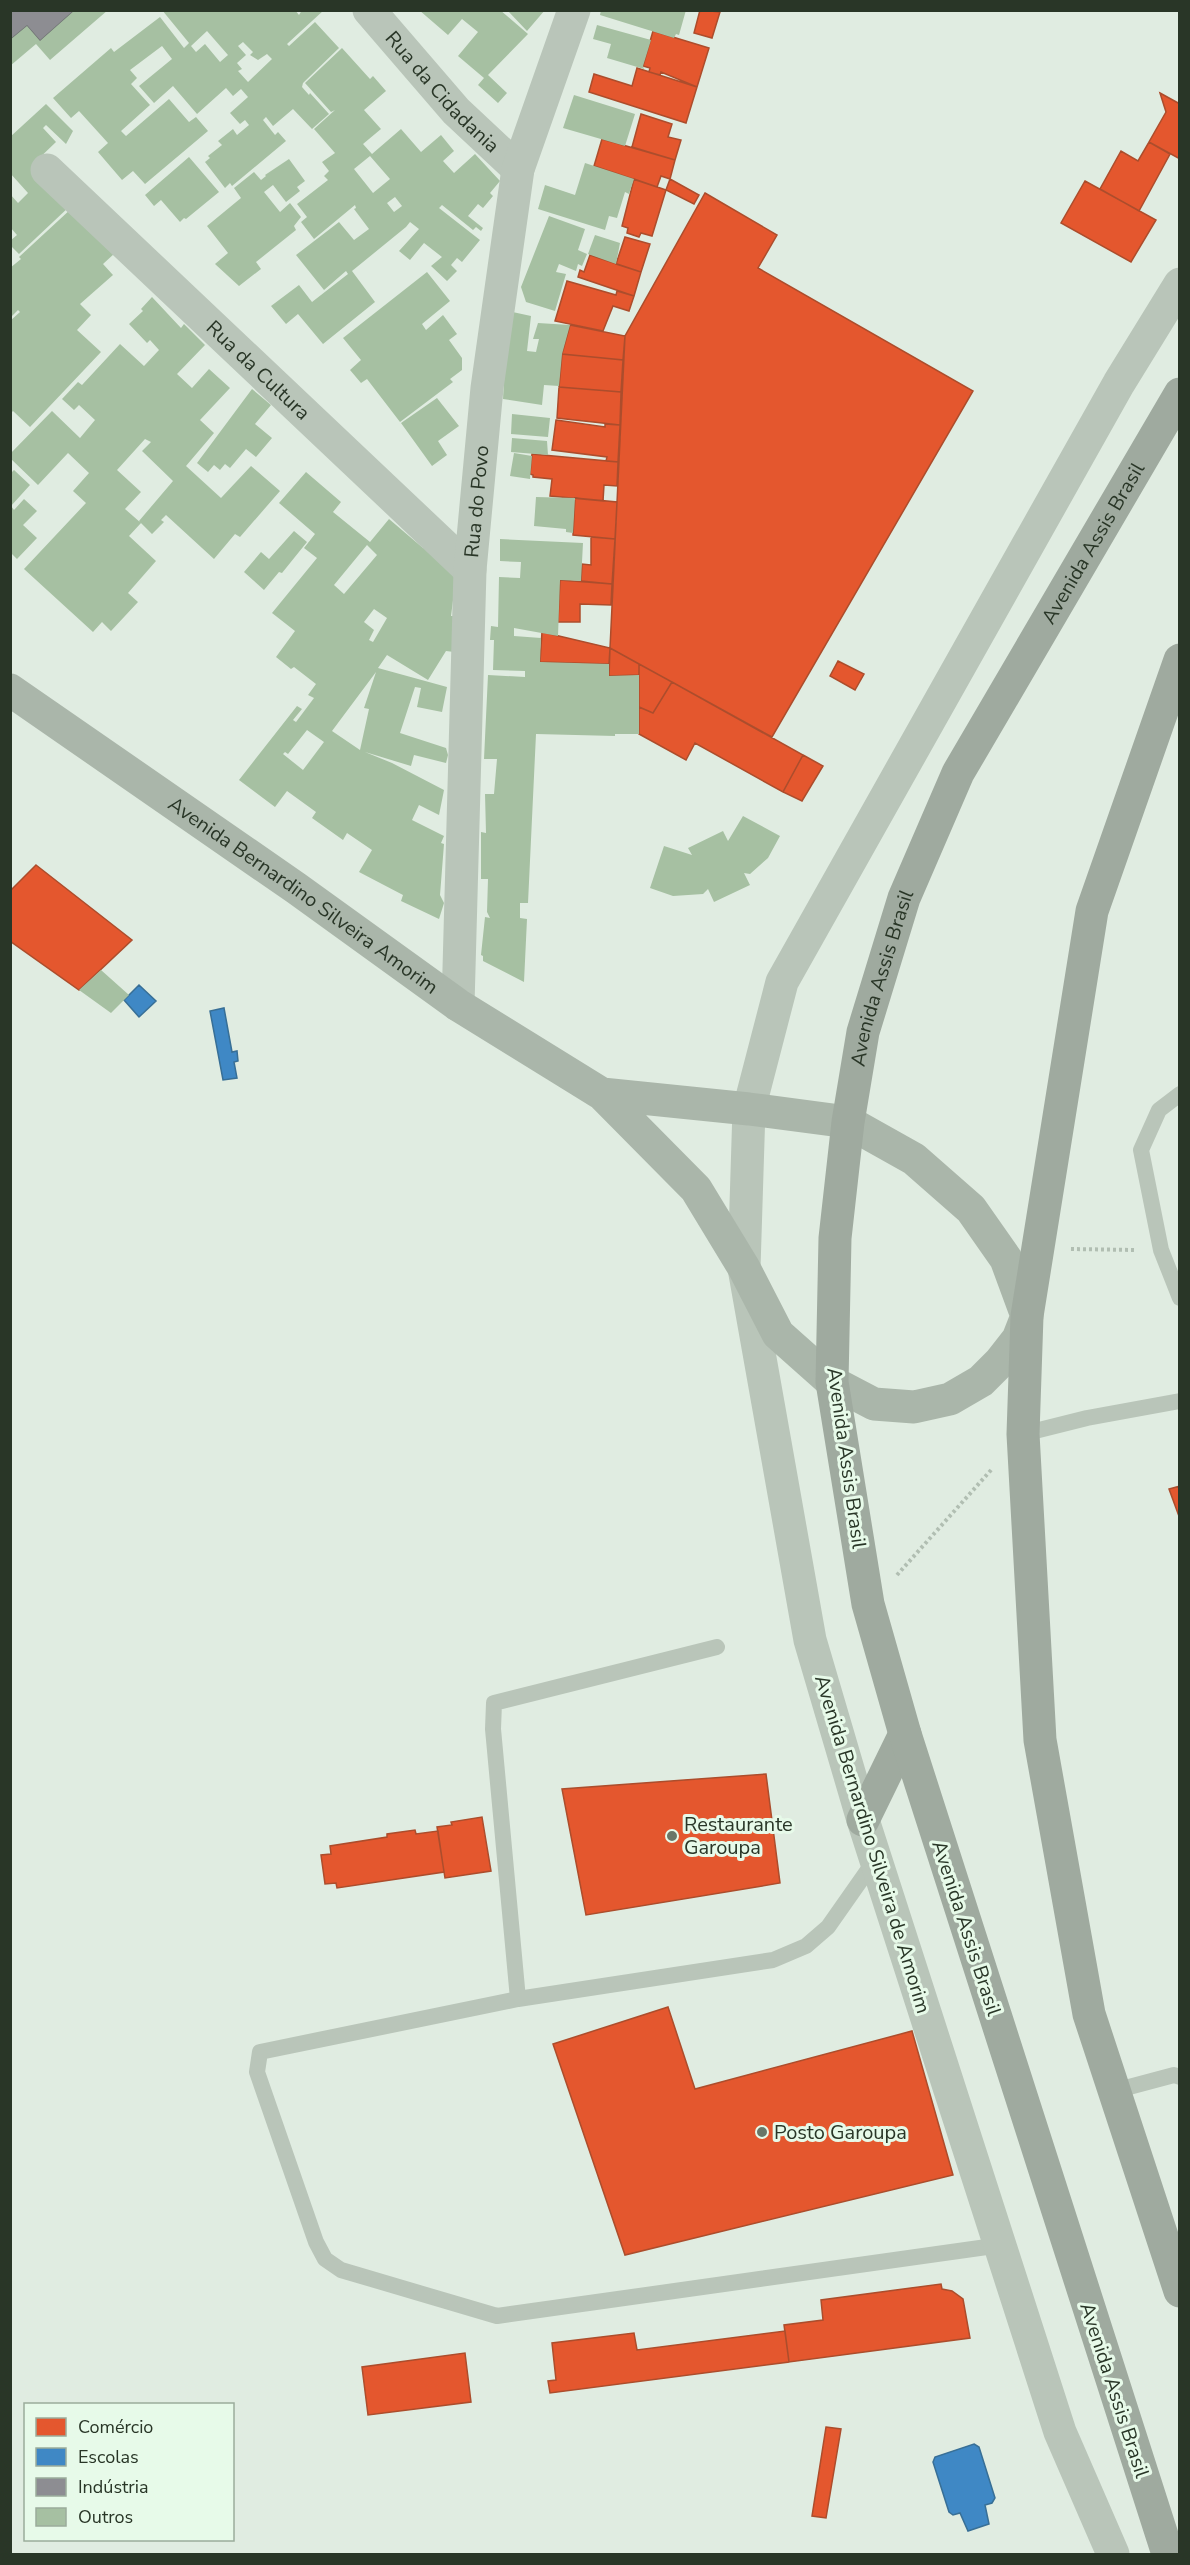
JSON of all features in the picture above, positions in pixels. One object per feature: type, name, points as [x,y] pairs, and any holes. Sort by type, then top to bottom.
[{"type":"main road","name":"Avenida Assis Brasil","points":[[1168,2554],[905,1734],[868,1604],[832,1382],[835,1238],[848,1122],[863,1032],[904,898],[958,773],[1179,394]]},
{"type":"main road","points":[[1178,2280],[1089,2014],[1040,1740],[1023,1434],[1027,1316],[1092,910],[1179,660]]},
{"type":"main road","name":"Avenida Bernardino Silveira Amorim","points":[[10,690],[296,888],[458,1005],[602,1094],[696,1189],[744,1268],[778,1334],[832,1382],[874,1404],[914,1407],[950,1399],[981,1381],[1018,1339],[1027,1316],[1006,1259],[971,1209],[914,1160],[848,1122],[602,1094]]},
{"type":"main road","points":[[863,1820],[905,1734]]},
{"type":"street","name":"Rua da Cidadania","points":[[369,10],[456,111],[518,169]]},
{"type":"street","name":"Rua do Povo","points":[[458,1005],[470,570],[486,388],[518,169],[574,10]]},
{"type":"street","name":"Rua da Cultura","points":[[47,170],[470,570]]},
{"type":"street","name":"Avenida Bernardino Silveira de Amorim","points":[[1113,2554],[1060,2432],[863,1820],[810,1640],[744,1268],[749,1109],[782,982],[1119,383],[1179,284]]},
{"type":"lane","points":[[1179,1094],[1159,1110],[1141,1150],[1161,1250],[1179,1298]]},
{"type":"lane","points":[[1023,1434],[1087,1418],[1179,1401]]},
{"type":"lane","points":[[518,1999],[493,1729],[494,1703],[717,1647]]},
{"type":"lane","points":[[876,1859],[828,1927],[806,1946],[772,1960],[518,1999],[260,2052],[257,2072],[316,2242],[325,2259],[341,2270],[497,2316],[1001,2245]]},
{"type":"lane","points":[[1114,2091],[1178,2075]]},
{"type":"path","points":[[1038,1249],[1161,1250]]},
{"type":"path","points":[[868,1604],[1023,1434]]},
{"type":"building: Comércio","points":[[700,10],[720,12],[712,38],[694,33]]},
{"type":"building: Comércio","points":[[653,31],[709,48],[697,87],[661,72],[660,75],[649,72],[650,68],[643,66]]},
{"type":"building: Comércio","points":[[637,68],[697,87],[686,123],[589,92],[594,74],[632,86]]},
{"type":"building: Comércio","points":[[1160,93],[1180,104],[1180,159],[1149,142],[1166,112]]},
{"type":"building: Comércio","points":[[641,114],[672,124],[668,137],[681,140],[675,160],[632,147]]},
{"type":"building: Comércio","points":[[602,139],[675,160],[670,179],[661,176],[657,187],[594,166]]},
{"type":"building: Comércio","points":[[1149,142],[1170,154],[1139,211],[1100,189],[1121,151],[1138,161]]},
{"type":"building: Comércio","points":[[634,179],[666,190],[652,236],[641,233],[639,237],[627,233],[628,228],[622,226]]},
{"type":"building: Comércio","points":[[670,179],[699,195],[694,204],[666,190]]},
{"type":"building: Comércio","points":[[1085,181],[1156,220],[1131,262],[1061,223]]},
{"type":"building: Comércio","points":[[705,193],[777,235],[758,268],[973,391],[772,737],[610,648],[625,336]]},
{"type":"building: Comércio","points":[[625,237],[650,244],[641,272],[616,264]]},
{"type":"building: Comércio","points":[[590,255],[641,272],[634,296],[578,277],[580,270],[584,272]]},
{"type":"building: Comércio","points":[[567,281],[616,295],[617,291],[634,296],[629,311],[613,306],[603,331],[555,321]]},
{"type":"building: Comércio","points":[[570,325],[625,336],[623,360],[562,354]]},
{"type":"building: Comércio","points":[[562,354],[623,360],[621,392],[559,387]]},
{"type":"building: Comércio","points":[[559,387],[621,392],[620,425],[557,418]]},
{"type":"building: Comércio","points":[[556,420],[605,427],[605,424],[620,425],[618,462],[606,461],[607,457],[552,450]]},
{"type":"building: Comércio","points":[[532,454],[618,462],[617,486],[604,485],[603,501],[550,496],[552,479],[533,477],[530,474]]},
{"type":"building: Comércio","points":[[575,498],[617,502],[615,539],[573,535]]},
{"type":"building: Comércio","points":[[591,537],[615,539],[612,584],[581,581],[582,564],[591,565]]},
{"type":"building: Comércio","points":[[560,580],[612,584],[611,605],[580,604],[580,622],[558,622]]},
{"type":"building: Comércio","points":[[542,632],[610,648],[609,664],[540,662]]},
{"type":"building: Comércio","points":[[610,648],[639,664],[639,675],[609,676]]},
{"type":"building: Comércio","points":[[838,661],[864,674],[855,690],[830,676]]},
{"type":"building: Comércio","points":[[639,664],[672,682],[653,713],[639,707]]},
{"type":"building: Comércio","points":[[672,682],[803,755],[783,792],[695,743],[686,760],[639,734],[639,707],[653,713]]},
{"type":"building: Comércio","points":[[803,755],[823,766],[802,801],[783,792]]},
{"type":"building: Comércio","points":[[36,865],[132,940],[79,990],[10,941],[10,891]]},
{"type":"building: Comércio","points":[[1180,1486],[1180,1519],[1169,1489]]},
{"type":"building: Comércio","name":"Restaurante Garoupa","points":[[766,1774],[780,1883],[586,1915],[562,1789]]},
{"type":"building: Comércio","points":[[482,1817],[491,1871],[445,1878],[437,1827],[452,1825],[451,1822]]},
{"type":"building: Comércio","points":[[415,1830],[416,1834],[438,1831],[444,1872],[337,1888],[336,1883],[325,1884],[321,1855],[331,1854],[330,1846]]},
{"type":"building: Comércio","name":"Posto Garoupa","points":[[668,2007],[695,2089],[912,2031],[953,2175],[625,2255],[553,2044]]},
{"type":"building: Comércio","points":[[941,2284],[942,2289],[952,2291],[963,2299],[970,2338],[789,2362],[784,2325],[823,2320],[821,2300]]},
{"type":"building: Comércio","points":[[785,2331],[789,2362],[550,2393],[548,2381],[556,2380],[552,2343],[634,2333],[637,2350]]},
{"type":"building: Comércio","points":[[465,2353],[471,2402],[368,2415],[362,2367]]},
{"type":"building: Comércio","points":[[826,2427],[841,2429],[826,2518],[812,2516]]},
{"type":"building: Escolas","points":[[139,985],[156,1001],[139,1017],[124,1000]]},
{"type":"building: Escolas","points":[[224,1008],[232,1052],[237,1051],[238,1061],[234,1062],[237,1078],[223,1080],[210,1011]]},
{"type":"building: Escolas","points":[[974,2444],[979,2447],[995,2498],[992,2503],[985,2505],[989,2524],[968,2531],[960,2513],[953,2515],[949,2512],[933,2462],[935,2457]]},
{"type":"building: Indústria","points":[[10,10],[75,10],[40,41],[27,26],[10,40]]},
{"type":"building: Outros","points":[[75,10],[108,10],[50,60],[36,44],[10,66],[10,40],[27,26],[40,41]]},
{"type":"building: Outros","points":[[162,10],[295,10],[299,15],[302,10],[324,10],[287,44],[289,46],[315,22],[339,48],[303,83],[302,87],[329,114],[312,129],[293,109],[273,126],[266,117],[263,120],[275,135],[278,132],[286,141],[232,186],[230,183],[225,188],[205,162],[210,158],[208,156],[222,145],[218,141],[233,129],[237,135],[249,125],[245,120],[240,124],[230,113],[248,97],[241,89],[233,96],[226,88],[197,114],[173,86],[154,103],[139,86],[172,59],[162,46],[130,70],[137,78],[131,84],[150,105],[121,131],[126,136],[169,99],[189,122],[196,117],[208,131],[145,184],[133,171],[122,180],[98,152],[108,143],[79,111],[71,118],[53,98],[111,48],[114,52],[160,17],[184,48],[189,43]],"holes":[[[207,31],[228,55],[220,62],[205,44],[196,52],[191,46]],[[243,42],[253,52],[250,55],[258,60],[267,54],[272,59],[248,82],[238,71],[242,69],[237,63],[246,55],[238,46]]]},
{"type":"building: Outros","points":[[419,10],[500,10],[528,34],[488,75],[507,93],[498,103],[478,85],[484,78],[458,56],[478,32],[462,19],[448,35]]},
{"type":"building: Outros","points":[[507,10],[545,10],[527,31]]},
{"type":"building: Outros","points":[[601,10],[686,10],[679,35],[676,34],[674,38],[600,15]]},
{"type":"building: Outros","points":[[597,25],[651,40],[644,69],[607,58],[611,44],[593,39]]},
{"type":"building: Outros","points":[[342,48],[370,79],[373,76],[386,91],[364,110],[381,129],[363,144],[372,154],[401,129],[421,152],[441,135],[454,151],[443,161],[454,173],[475,154],[500,181],[490,193],[493,196],[483,208],[478,204],[468,216],[483,228],[481,231],[476,227],[473,230],[442,205],[439,208],[480,240],[462,262],[457,258],[451,265],[457,271],[447,281],[431,266],[442,257],[424,243],[410,260],[399,251],[419,229],[410,222],[352,271],[375,302],[323,344],[298,314],[286,324],[271,306],[299,285],[312,302],[348,274],[346,271],[324,290],[296,255],[339,222],[354,240],[369,229],[354,209],[355,205],[314,239],[301,222],[307,217],[297,204],[328,180],[324,176],[329,171],[322,162],[335,153],[314,129],[335,110],[331,112],[305,83]],"holes":[[[370,156],[390,179],[373,193],[354,169]],[[395,197],[402,206],[394,212],[387,203]]]},
{"type":"building: Outros","points":[[574,95],[635,114],[625,146],[563,128]]},
{"type":"building: Outros","points":[[46,104],[73,131],[66,144],[46,125],[43,128],[56,142],[32,165],[70,206],[19,254],[10,245],[10,241],[17,235],[10,227],[10,194],[18,203],[28,193],[10,173],[10,137]]},
{"type":"building: Outros","points":[[189,157],[219,192],[180,222],[161,200],[154,206],[145,195]]},
{"type":"building: Outros","points":[[289,159],[305,181],[297,187],[300,191],[286,202],[273,185],[264,192],[280,212],[290,203],[301,217],[294,226],[296,230],[256,262],[261,269],[239,286],[215,264],[228,253],[207,226],[241,198],[234,188],[254,172],[261,180]]},
{"type":"building: Outros","points":[[585,163],[634,179],[629,194],[625,192],[617,218],[609,216],[605,230],[538,209],[545,185],[575,195]]},
{"type":"building: Outros","points":[[72,208],[115,253],[103,264],[113,275],[80,304],[91,315],[77,330],[101,352],[30,427],[13,411],[10,414],[10,321],[20,312],[18,310],[10,318],[10,268]]},
{"type":"building: Outros","points":[[549,216],[585,229],[578,250],[587,254],[582,266],[578,264],[576,271],[559,264],[556,272],[566,274],[555,311],[526,302],[521,287]]},
{"type":"building: Outros","points":[[595,235],[620,243],[616,264],[588,254]]},
{"type":"building: Outros","points":[[427,272],[450,301],[422,324],[426,330],[443,315],[457,334],[449,340],[462,358],[462,370],[450,379],[453,382],[400,422],[367,379],[361,383],[350,370],[361,360],[343,338]]},
{"type":"building: Outros","points":[[152,297],[181,328],[184,324],[205,345],[177,374],[192,388],[209,369],[230,388],[200,420],[214,433],[186,466],[221,498],[251,466],[280,491],[240,537],[235,534],[214,559],[166,515],[161,520],[164,522],[152,534],[141,523],[129,536],[156,561],[128,593],[138,602],[111,631],[102,622],[93,632],[24,569],[86,503],[73,491],[89,473],[68,453],[38,485],[10,458],[10,454],[52,411],[80,438],[95,420],[79,405],[74,410],[62,399],[78,382],[82,385],[120,344],[144,366],[159,350],[150,340],[147,343],[129,324],[143,311],[141,309]],"holes":[[[145,439],[151,442],[142,451],[173,481],[139,521],[141,523],[125,509],[141,492],[117,470]]]},
{"type":"building: Outros","points":[[508,311],[531,316],[527,351],[536,352],[539,339],[533,339],[538,323],[570,325],[562,354],[559,386],[544,385],[542,405],[503,399]]},
{"type":"building: Outros","points":[[252,389],[271,405],[255,424],[272,438],[256,457],[246,449],[230,468],[225,464],[220,470],[214,465],[208,472],[197,463]]},
{"type":"building: Outros","points":[[437,398],[459,426],[438,441],[447,455],[432,466],[401,423]]},
{"type":"building: Outros","points":[[512,414],[550,418],[548,437],[511,434]]},
{"type":"building: Outros","points":[[512,438],[547,441],[548,455],[511,452]]},
{"type":"building: Outros","points":[[514,453],[532,456],[530,479],[510,476]]},
{"type":"building: Outros","points":[[14,470],[30,485],[11,506],[14,510],[24,499],[37,511],[23,525],[37,538],[17,559],[10,552],[10,474]]},
{"type":"building: Outros","points":[[306,472],[341,502],[333,512],[370,542],[389,519],[423,548],[428,543],[457,569],[451,616],[455,616],[454,652],[446,651],[428,680],[387,655],[378,668],[447,687],[442,712],[417,707],[421,688],[415,687],[400,733],[446,748],[448,755],[446,763],[414,755],[411,766],[365,752],[444,790],[439,815],[419,805],[412,820],[444,836],[441,843],[444,844],[440,895],[444,903],[439,919],[401,901],[403,895],[359,872],[372,850],[347,833],[343,840],[312,818],[316,812],[287,791],[275,807],[239,780],[297,706],[302,709],[293,720],[296,722],[314,698],[308,695],[316,684],[276,657],[295,631],[272,613],[317,558],[304,548],[315,534],[279,503]],"holes":[[[367,545],[377,555],[344,594],[334,585]],[[374,609],[387,618],[373,642],[369,640],[374,630],[364,622]],[[376,672],[364,708],[369,709],[360,750],[332,731]],[[307,730],[324,742],[303,770],[283,754],[285,752],[288,754]]]},
{"type":"building: Outros","points":[[536,497],[575,498],[573,533],[566,532],[566,529],[534,526]]},
{"type":"building: Outros","points":[[294,531],[307,542],[282,573],[279,572],[264,590],[244,572],[261,552],[269,559]]},
{"type":"building: Outros","points":[[500,539],[583,543],[581,581],[560,580],[558,636],[514,628],[514,636],[541,638],[540,662],[609,664],[609,676],[639,675],[639,734],[615,734],[615,736],[536,734],[528,903],[520,903],[520,918],[527,919],[524,982],[483,961],[481,955],[485,917],[490,918],[487,912],[488,879],[481,879],[481,832],[486,833],[485,794],[494,794],[497,759],[484,759],[488,675],[525,677],[525,671],[493,670],[494,640],[490,640],[491,626],[498,627],[499,577],[520,578],[521,562],[500,561]]},
{"type":"building: Outros","points":[[743,816],[780,836],[768,858],[750,874],[744,873],[750,885],[714,902],[708,889],[703,894],[673,896],[650,888],[664,846],[692,855],[688,848],[723,831],[728,841]]},
{"type":"building: Outros","points":[[101,970],[129,995],[111,1013],[79,990]]},
{"type":"place","name":"Restaurante Garoupa","points":[[672,1836]]},
{"type":"place","name":"Posto Garoupa","points":[[762,2132]]}]
